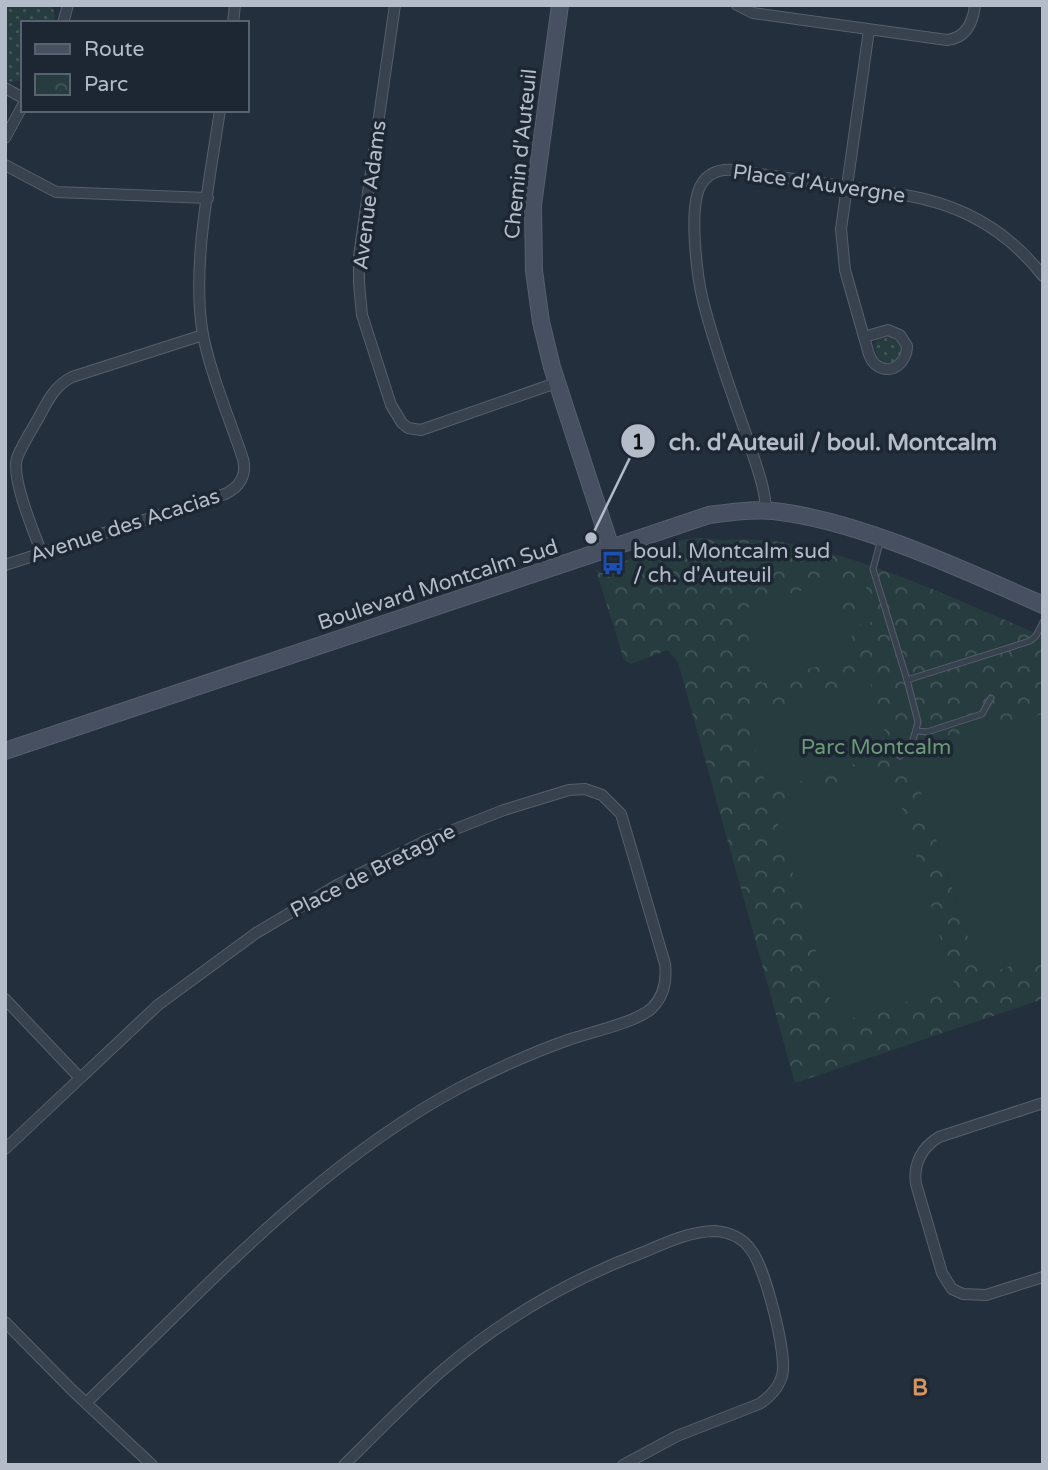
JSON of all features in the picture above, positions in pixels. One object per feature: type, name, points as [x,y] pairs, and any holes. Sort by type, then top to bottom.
[{"type":"street","name":"Avenue Adams","points":[[396,5],[359,269],[362,315],[391,405],[408,428],[421,429],[556,383]]},
{"type":"street","name":"Chemin d'Auteuil","points":[[560,5],[535,182],[532,240],[541,322],[556,383],[611,548]]},
{"type":"street","points":[[737,5],[753,13],[947,40],[961,36],[972,23],[975,5]]},
{"type":"street","points":[[864,337],[842,257],[841,229],[869,30]]},
{"type":"street","points":[[5,88],[21,97]]},
{"type":"street","points":[[5,138],[21,109]]},
{"type":"street","name":"Avenue des Acacias","points":[[5,565],[225,494],[240,482],[244,471],[243,459],[203,335],[200,267],[220,112]]},
{"type":"street","points":[[5,165],[56,192],[208,198]]},
{"type":"street","name":"Place d'Auvergne","points":[[766,510],[760,478],[701,292],[695,245],[698,194],[710,175],[725,170],[923,199],[968,214],[994,229],[1016,245],[1043,276]]},
{"type":"street","points":[[41,554],[18,480],[16,465],[21,449],[51,395],[60,383],[72,377],[203,335]]},
{"type":"street","name":"Boulevard Montcalm Sud","points":[[5,751],[709,515],[766,510],[822,521],[881,539],[1043,605]]},
{"type":"street","name":"Place de Bretagne","points":[[5,1149],[158,1004],[233,948],[317,896],[410,848],[504,810],[576,789],[602,795],[621,814],[665,964],[665,984],[654,1006],[637,1017],[565,1041],[496,1070],[436,1100],[375,1139],[271,1223],[86,1403]]},
{"type":"street","points":[[5,999],[79,1077]]},
{"type":"street","points":[[1043,1104],[939,1137],[929,1143],[922,1153],[915,1173],[942,1273],[952,1289],[963,1294],[986,1295],[1043,1277]]},
{"type":"street","points":[[344,1465],[443,1370],[480,1341],[542,1300],[611,1265],[684,1237],[714,1231],[736,1237],[755,1255],[774,1315],[784,1357],[779,1384],[768,1398],[759,1404],[677,1436],[623,1465]]},
{"type":"street","points":[[5,1322],[152,1465]]},
{"type":"lane","points":[[881,539],[873,569],[918,718],[914,740],[900,756]]},
{"type":"lane","points":[[907,680],[1030,641],[1036,636],[1043,622]]},
{"type":"lane","points":[[917,731],[927,732],[982,714],[991,698]]},
{"type":"green space","points":[[5,5],[52,5],[54,21],[21,21],[21,80],[5,80]]},
{"type":"green space","points":[[889,337],[899,342],[902,352],[896,361],[886,364],[877,357],[874,344],[877,340]]},
{"type":"green space","name":"Parc Montcalm","points":[[701,538],[771,541],[815,549],[914,582],[1043,636],[1043,999],[795,1083],[678,662],[667,650],[631,664],[624,660],[596,570],[600,573],[616,569],[615,564],[628,560],[639,551]]},
{"type":"green space","points":[[835,580],[857,654],[762,683],[740,610]]},
{"type":"green space","points":[[865,584],[876,620],[861,625],[850,588]]},
{"type":"green space","points":[[869,679],[891,752],[768,792],[746,717]]},
{"type":"green space","points":[[1043,714],[1043,952],[980,975],[911,761],[923,743]]},
{"type":"green space","points":[[890,767],[955,987],[837,1023],[772,803]]},
{"type":"place","name":"ch. d'Auteuil / boul. Montcalm","points":[[591,538]]},
{"type":"place","name":"boul. Montcalm sud / ch. d'Auteuil","points":[[613,563]]},
{"type":"district","name":"B","points":[[920,1388]]}]
